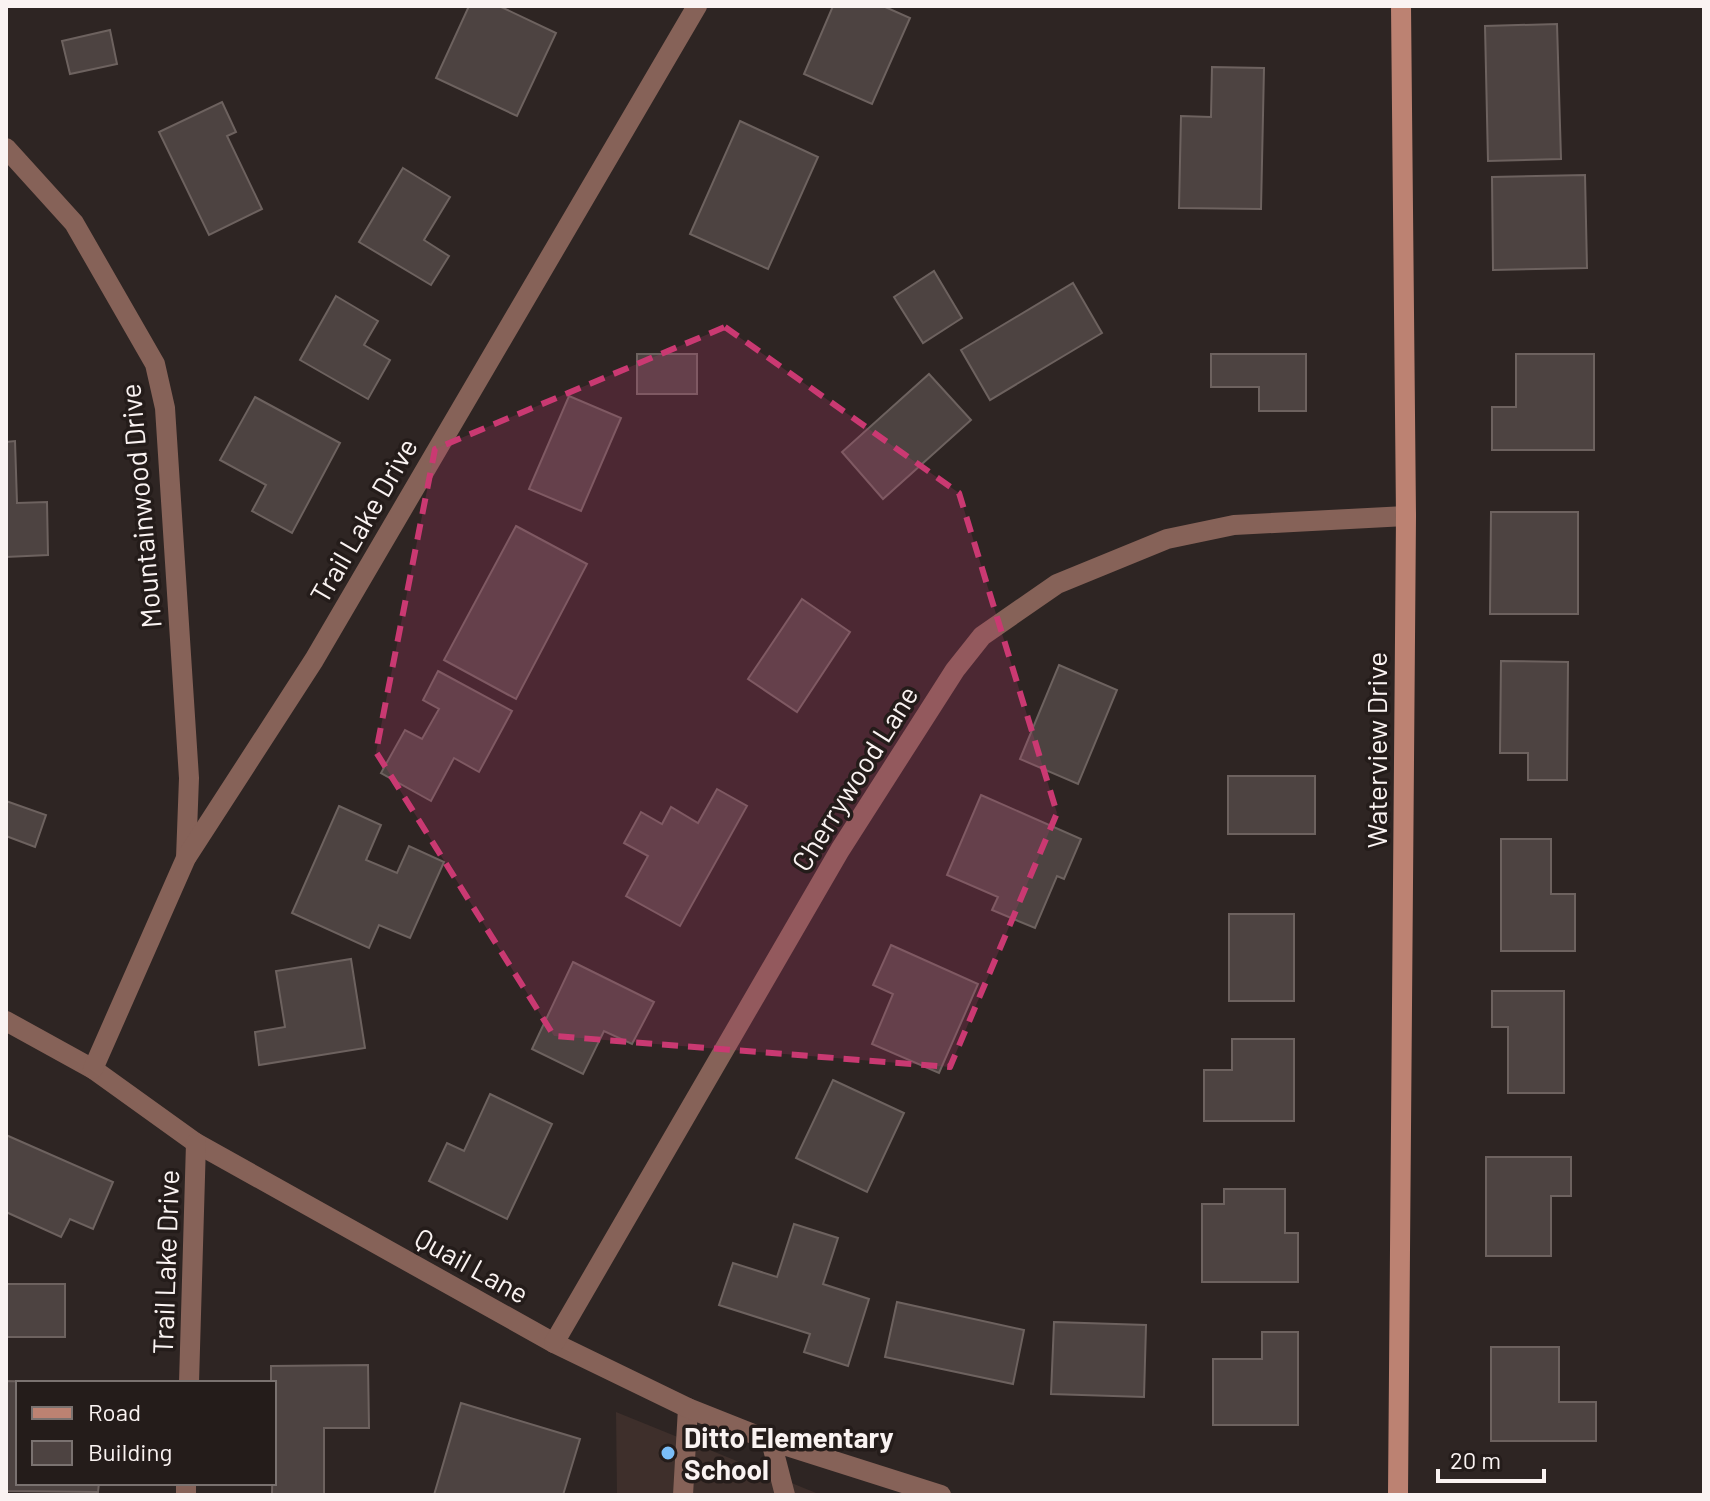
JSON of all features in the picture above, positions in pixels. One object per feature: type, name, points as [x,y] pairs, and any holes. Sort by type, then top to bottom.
[{"type":"street","name":"Waterview Drive","points":[[1398,1495],[1406,516],[1401,6]]},
{"type":"street","name":"Trail Lake Drive","points":[[93,1069],[186,858],[314,660],[689,9]]},
{"type":"street","name":"Mountainwood Drive","points":[[6,148],[74,223],[155,364],[165,408],[189,778],[186,858]]},
{"type":"street","name":"Cherrywood Lane","points":[[554,1343],[840,850],[955,670],[982,636],[1057,584],[1167,539],[1234,525],[1406,516]]},
{"type":"street","name":"Quail Lane","points":[[6,1021],[93,1069],[196,1143],[554,1343],[688,1408],[771,1441],[941,1495]]},
{"type":"street","name":"Trail Lake Drive","points":[[189,1381],[196,1143]]},
{"type":"street","points":[[683,1495],[688,1408]]},
{"type":"street","points":[[771,1441],[785,1495]]},
{"type":"highlighted area","points":[[725,327],[959,493],[1057,813],[950,1067],[554,1036],[376,752],[435,449]]},
{"type":"shaded area","name":"Ditto Elementary School","points":[[616,1412],[821,1495],[617,1495]]},
{"type":"building","points":[[469,6],[499,6],[556,33],[517,116],[436,78]]},
{"type":"building","points":[[833,6],[883,6],[910,18],[872,104],[804,74]]},
{"type":"building","points":[[1557,24],[1561,159],[1488,161],[1485,26]]},
{"type":"building","points":[[110,30],[117,64],[70,74],[62,41]]},
{"type":"building","points":[[1212,67],[1264,68],[1261,209],[1179,208],[1181,116],[1211,117]]},
{"type":"building","points":[[222,102],[236,132],[227,136],[262,209],[209,235],[159,132]]},
{"type":"building","points":[[740,121],[818,157],[768,269],[690,234]]},
{"type":"building","points":[[403,168],[450,197],[424,240],[449,256],[431,285],[359,242]]},
{"type":"building","points":[[1585,175],[1587,268],[1493,270],[1492,177]]},
{"type":"building","points":[[934,271],[962,318],[923,343],[894,297]]},
{"type":"building","points":[[1073,283],[1102,333],[990,400],[961,350]]},
{"type":"building","points":[[336,296],[378,321],[364,345],[390,360],[368,399],[300,360]]},
{"type":"building","points":[[637,354],[697,354],[697,394],[637,394]]},
{"type":"building","points":[[1211,354],[1306,354],[1306,411],[1259,411],[1259,387],[1211,387]]},
{"type":"building","points":[[1516,354],[1594,354],[1594,450],[1492,450],[1492,407],[1516,407]]},
{"type":"building","points":[[929,374],[971,420],[883,499],[842,452]]},
{"type":"building","points":[[569,396],[621,418],[581,511],[529,489]]},
{"type":"building","points":[[255,397],[340,443],[292,533],[252,511],[266,485],[220,460]]},
{"type":"building","points":[[15,441],[17,503],[47,502],[48,555],[6,557],[6,442]]},
{"type":"building","points":[[1491,512],[1578,512],[1578,614],[1490,614]]},
{"type":"building","points":[[516,526],[587,564],[516,699],[444,660]]},
{"type":"building","points":[[802,599],[850,632],[797,712],[748,679]]},
{"type":"building","points":[[1501,661],[1568,662],[1567,780],[1528,780],[1528,753],[1500,753]]},
{"type":"building","points":[[1059,665],[1117,690],[1078,784],[1020,759]]},
{"type":"building","points":[[438,671],[512,711],[479,772],[454,758],[431,801],[381,773],[405,730],[422,739],[439,709],[423,700]]},
{"type":"building","points":[[1228,776],[1315,776],[1315,834],[1228,834]]},
{"type":"building","points":[[717,789],[747,806],[680,926],[626,896],[648,856],[624,843],[641,812],[662,824],[671,807],[698,823]]},
{"type":"building","points":[[981,795],[1081,839],[1064,879],[1057,876],[1035,928],[992,910],[998,897],[947,875]]},
{"type":"building","points":[[6,801],[46,815],[35,847],[6,836]]},
{"type":"building","points":[[339,806],[381,825],[366,860],[397,873],[409,846],[444,862],[410,938],[379,925],[369,948],[292,913]]},
{"type":"building","points":[[1501,839],[1551,839],[1551,894],[1575,894],[1575,951],[1501,951]]},
{"type":"building","points":[[1229,914],[1294,914],[1294,1001],[1229,1001]]},
{"type":"building","points":[[891,945],[978,984],[939,1073],[872,1044],[893,994],[873,985]]},
{"type":"building","points":[[351,959],[365,1048],[259,1065],[255,1032],[285,1027],[276,971]]},
{"type":"building","points":[[573,962],[654,1002],[632,1044],[604,1031],[583,1074],[532,1049]]},
{"type":"building","points":[[1492,991],[1564,991],[1564,1093],[1508,1093],[1508,1027],[1492,1027]]},
{"type":"building","points":[[1232,1039],[1294,1039],[1294,1121],[1204,1121],[1204,1070],[1232,1070]]},
{"type":"building","points":[[833,1080],[904,1113],[867,1192],[796,1158]]},
{"type":"building","points":[[490,1094],[552,1124],[507,1219],[429,1181],[447,1143],[464,1151]]},
{"type":"building","points":[[6,1135],[113,1182],[93,1229],[70,1219],[61,1237],[6,1212]]},
{"type":"building","points":[[1486,1157],[1571,1157],[1571,1196],[1551,1196],[1551,1256],[1486,1256]]},
{"type":"building","points":[[1224,1189],[1285,1189],[1285,1233],[1298,1233],[1298,1282],[1202,1282],[1202,1204],[1224,1204]]},
{"type":"building","points":[[794,1224],[838,1238],[823,1284],[869,1299],[848,1366],[804,1352],[810,1334],[719,1305],[733,1263],[777,1277]]},
{"type":"building","points":[[6,1284],[65,1284],[65,1337],[6,1337]]},
{"type":"building","points":[[897,1302],[1024,1330],[1013,1384],[885,1357]]},
{"type":"building","points":[[1054,1322],[1146,1325],[1144,1397],[1051,1394]]},
{"type":"building","points":[[1262,1332],[1298,1332],[1298,1425],[1213,1425],[1213,1359],[1262,1359]]},
{"type":"building","points":[[1491,1347],[1559,1347],[1559,1402],[1596,1402],[1596,1441],[1491,1441]]},
{"type":"building","points":[[368,1365],[369,1428],[324,1428],[324,1495],[272,1495],[272,1485],[276,1485],[276,1381],[271,1381],[271,1366]]},
{"type":"building","points":[[6,1381],[16,1381],[16,1485],[99,1485],[98,1492],[6,1491]]},
{"type":"building","points":[[461,1403],[580,1439],[563,1495],[434,1495]]},
{"type":"place","name":"Ditto Elementary School","points":[[668,1453]]}]
